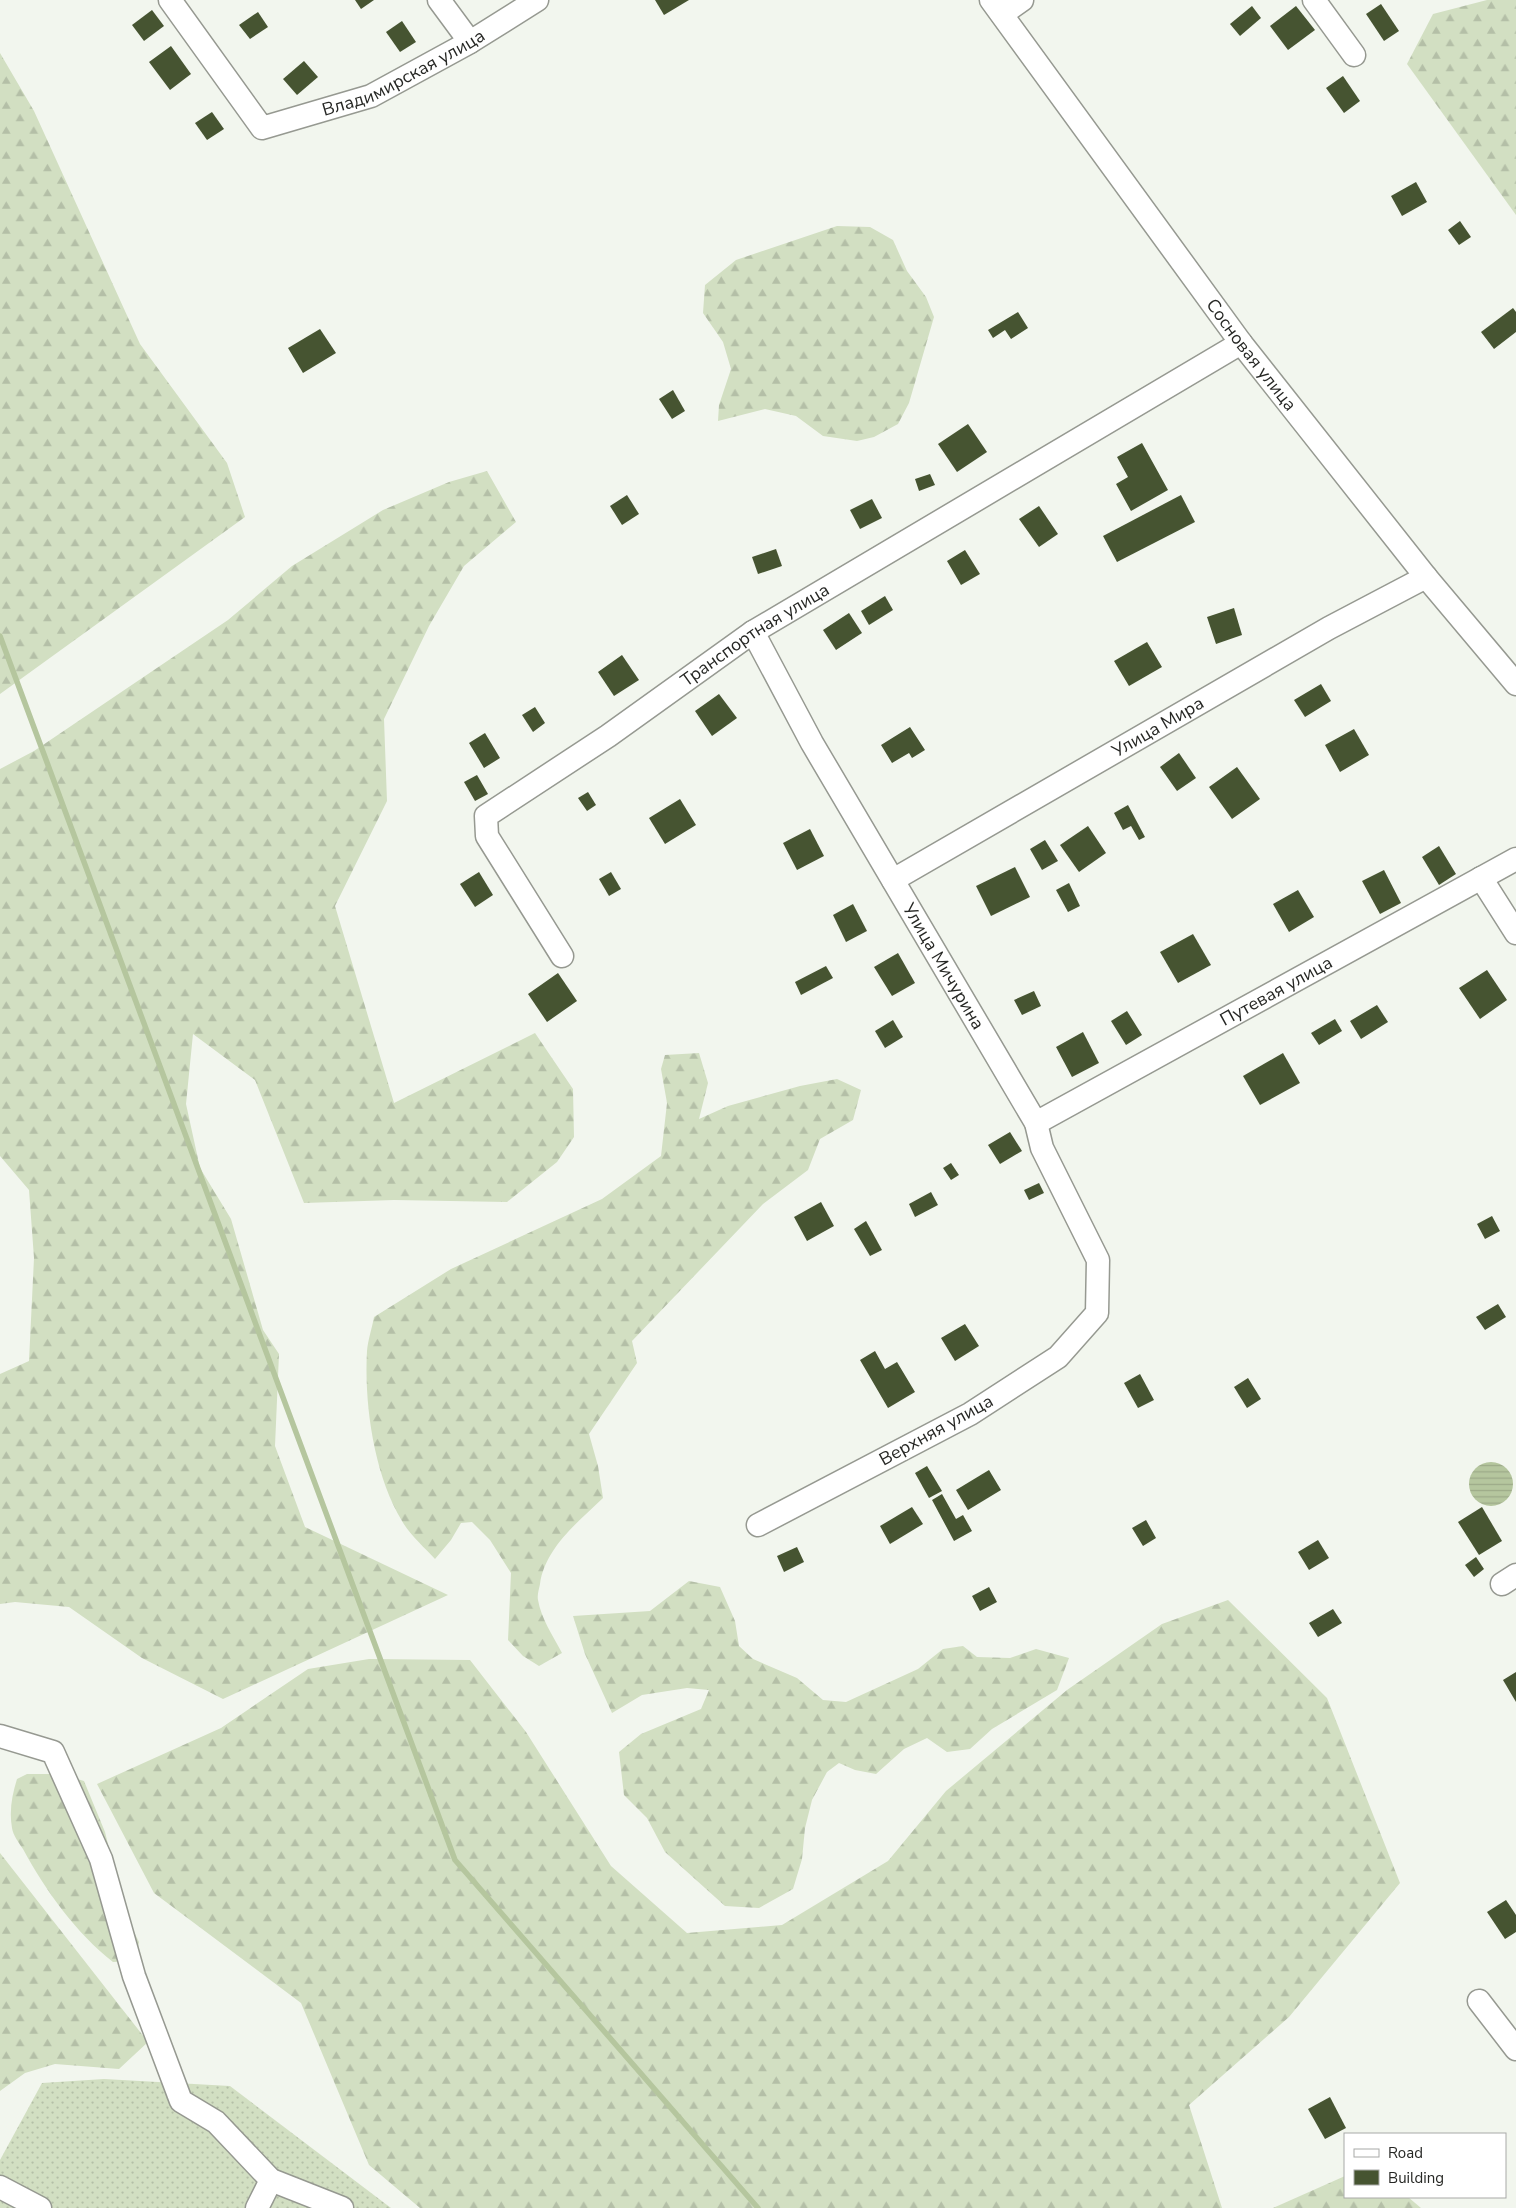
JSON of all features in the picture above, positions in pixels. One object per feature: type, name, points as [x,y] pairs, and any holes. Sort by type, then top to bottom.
[{"type":"street","name":"Владимирская улица","points":[[170,0],[262,128],[371,96],[470,42],[537,0]]},
{"type":"street","points":[[439,0],[470,42]]},
{"type":"street","points":[[996,7],[1022,0]]},
{"type":"street","points":[[1314,0],[1354,55]]},
{"type":"street","name":"Сосновая улица","points":[[996,7],[1241,343],[1426,577],[1516,684]]},
{"type":"street","name":"Транспортная улица","points":[[562,956],[487,836],[486,816],[608,736],[753,632],[1241,343]]},
{"type":"street","name":"Улица Мира","points":[[893,880],[1329,628],[1426,577]]},
{"type":"street","name":"Улица Мичурина","points":[[753,632],[812,743],[1036,1123],[1042,1148],[1098,1260],[1097,1313]]},
{"type":"street","name":"Путевая улица","points":[[1036,1123],[1516,858]]},
{"type":"street","points":[[1481,878],[1516,934]]},
{"type":"street","name":"Верхняя улица","points":[[758,1525],[970,1414],[1058,1357],[1097,1313]]},
{"type":"street","points":[[0,1736],[52,1752],[101,1859],[134,1976],[181,2101],[216,2122],[271,2180],[342,2208]]},
{"type":"street","points":[[1479,2002],[1516,2049]]},
{"type":"street","points":[[257,2208],[271,2180]]},
{"type":"street","points":[[0,2187],[40,2208]]},
{"type":"green space","points":[[1487,0],[1516,0],[1516,215],[1407,64],[1433,14]]},
{"type":"green space","points":[[0,53],[34,111],[140,344],[227,463],[245,517],[0,694]]},
{"type":"green space","points":[[837,226],[870,227],[893,240],[907,271],[926,297],[934,317],[909,403],[898,424],[874,437],[857,441],[823,436],[796,416],[765,409],[718,421],[719,405],[731,369],[723,342],[703,313],[705,285],[736,260]]},
{"type":"green space","points":[[487,471],[516,522],[464,566],[429,626],[384,719],[387,801],[335,906],[394,1103],[535,1033],[573,1089],[574,1137],[557,1162],[507,1202],[394,1200],[304,1203],[255,1080],[193,1034],[186,1104],[200,1168],[231,1219],[263,1330],[279,1354],[275,1446],[305,1527],[448,1595],[223,1699],[142,1658],[69,1607],[15,1602],[0,1604],[0,1374],[29,1361],[34,1258],[29,1190],[0,1156],[0,769],[34,751],[228,620],[292,566],[383,510],[449,482]]},
{"type":"green space","points":[[699,1053],[708,1083],[699,1119],[728,1106],[800,1086],[837,1079],[861,1090],[853,1120],[820,1139],[808,1170],[763,1204],[632,1341],[637,1363],[589,1434],[598,1466],[603,1498],[564,1536],[548,1559],[543,1571],[538,1594],[540,1607],[562,1653],[539,1666],[523,1656],[508,1640],[511,1573],[490,1540],[472,1522],[461,1523],[451,1540],[435,1559],[409,1531],[392,1503],[378,1461],[369,1416],[366,1372],[367,1351],[374,1317],[451,1269],[602,1199],[661,1156],[667,1103],[661,1069],[665,1055]]},
{"type":"green space","points":[[689,1581],[720,1587],[735,1621],[739,1646],[753,1659],[797,1678],[823,1700],[846,1702],[918,1669],[943,1649],[963,1646],[977,1657],[1010,1658],[1036,1649],[1069,1658],[1057,1690],[992,1729],[970,1749],[947,1752],[927,1738],[904,1749],[876,1774],[855,1770],[839,1763],[827,1772],[812,1800],[805,1828],[802,1859],[793,1889],[759,1908],[725,1906],[665,1852],[647,1818],[624,1795],[619,1752],[641,1734],[701,1709],[709,1690],[687,1688],[642,1695],[612,1713],[585,1654],[573,1616],[650,1611]]},
{"type":"green space","points":[[1228,1600],[1327,1698],[1400,1883],[1289,2017],[1189,2105],[1222,2208],[420,2208],[369,2165],[301,2003],[154,1893],[97,1784],[221,1728],[308,1669],[369,1659],[470,1660],[526,1732],[611,1866],[687,1933],[782,1925],[888,1861],[946,1791],[1067,1690],[1162,1624]]},
{"type":"green space","points":[[27,1774],[61,1774],[84,1781],[105,1832],[122,1901],[139,1942],[136,1961],[113,1962],[87,1938],[41,1880],[16,1839],[11,1822],[12,1797],[17,1779]]},
{"type":"green space","points":[[0,1853],[148,2042],[119,2069],[55,2064],[25,2073],[0,2091]]},
{"type":"green space","points":[[104,2079],[230,2086],[391,2208],[0,2208],[0,2160],[42,2083]]},
{"type":"green space","points":[[1344,2176],[1344,2198],[1409,2198],[1421,2208],[1273,2208]]},
{"type":"shaded area","points":[[1491,1462],[1503,1466],[1509,1472],[1513,1484],[1509,1496],[1503,1502],[1491,1506],[1479,1502],[1473,1496],[1469,1484],[1473,1472],[1479,1466]]},
{"type":"building","points":[[355,0],[374,0],[361,9]]},
{"type":"building","points":[[655,0],[689,0],[664,15]]},
{"type":"building","points":[[1381,4],[1399,31],[1384,41],[1366,14]]},
{"type":"building","points":[[1252,6],[1261,18],[1240,36],[1230,24]]},
{"type":"building","points":[[1296,6],[1315,30],[1288,50],[1270,26]]},
{"type":"building","points":[[152,10],[164,26],[144,41],[132,25]]},
{"type":"building","points":[[258,12],[268,27],[250,39],[239,25]]},
{"type":"building","points":[[402,21],[416,42],[400,52],[386,32]]},
{"type":"building","points":[[171,46],[191,74],[170,90],[149,62]]},
{"type":"building","points":[[304,61],[318,77],[297,95],[283,79]]},
{"type":"building","points":[[1343,76],[1360,101],[1344,113],[1326,88]]},
{"type":"building","points":[[212,112],[224,129],[207,140],[195,123]]},
{"type":"building","points":[[1416,182],[1427,202],[1402,216],[1391,196]]},
{"type":"building","points":[[1460,221],[1471,237],[1459,245],[1448,230]]},
{"type":"building","points":[[1513,308],[1516,312],[1516,332],[1494,349],[1481,332]]},
{"type":"building","points":[[1018,312],[1028,328],[1011,339],[1005,330],[993,338],[988,330]]},
{"type":"building","points":[[320,329],[336,353],[303,373],[288,348]]},
{"type":"building","points":[[673,390],[685,411],[672,419],[659,399]]},
{"type":"building","points":[[968,424],[987,452],[957,472],[938,444]]},
{"type":"building","points":[[1142,443],[1168,490],[1131,511],[1116,484],[1128,477],[1117,457]]},
{"type":"building","points":[[930,474],[935,485],[919,491],[915,479]]},
{"type":"building","points":[[627,495],[639,514],[622,525],[610,506]]},
{"type":"building","points":[[1181,495],[1195,522],[1117,562],[1103,536]]},
{"type":"building","points":[[872,499],[882,518],[860,529],[850,510]]},
{"type":"building","points":[[1039,506],[1058,534],[1039,547],[1019,519]]},
{"type":"building","points":[[776,549],[782,566],[758,574],[752,557]]},
{"type":"building","points":[[965,550],[980,574],[961,585],[947,561]]},
{"type":"building","points":[[885,596],[893,610],[869,625],[861,611]]},
{"type":"building","points":[[1234,608],[1242,635],[1216,644],[1207,617]]},
{"type":"building","points":[[849,613],[862,633],[836,650],[823,630]]},
{"type":"building","points":[[1147,642],[1162,667],[1129,686],[1114,661]]},
{"type":"building","points":[[622,655],[639,680],[614,696],[598,672]]},
{"type":"building","points":[[1321,684],[1331,701],[1305,717],[1294,700]]},
{"type":"building","points":[[719,694],[737,718],[712,736],[695,711]]},
{"type":"building","points":[[535,707],[545,723],[533,732],[522,715]]},
{"type":"building","points":[[910,727],[925,750],[912,758],[909,753],[892,763],[881,745]]},
{"type":"building","points":[[1354,729],[1369,755],[1340,772],[1325,745]]},
{"type":"building","points":[[485,733],[500,758],[484,768],[469,743]]},
{"type":"building","points":[[1179,753],[1196,778],[1177,791],[1160,767]]},
{"type":"building","points":[[1237,767],[1260,799],[1232,819],[1209,787]]},
{"type":"building","points":[[477,775],[488,794],[475,801],[464,782]]},
{"type":"building","points":[[588,792],[596,805],[587,811],[578,798]]},
{"type":"building","points":[[680,799],[696,825],[665,844],[649,818]]},
{"type":"building","points":[[1128,805],[1145,837],[1139,840],[1131,826],[1123,830],[1114,813]]},
{"type":"building","points":[[1088,826],[1106,853],[1079,872],[1060,845]]},
{"type":"building","points":[[810,829],[824,856],[797,870],[783,843]]},
{"type":"building","points":[[1045,840],[1058,861],[1042,870],[1030,849]]},
{"type":"building","points":[[1439,846],[1456,874],[1439,885],[1422,857]]},
{"type":"building","points":[[1015,867],[1030,897],[991,916],[976,886]]},
{"type":"building","points":[[1384,870],[1401,903],[1380,914],[1362,881]]},
{"type":"building","points":[[479,872],[493,895],[475,907],[460,884]]},
{"type":"building","points":[[611,872],[621,889],[609,896],[599,879]]},
{"type":"building","points":[[1069,883],[1080,906],[1068,912],[1056,890]]},
{"type":"building","points":[[1298,890],[1314,917],[1289,932],[1273,904]]},
{"type":"building","points":[[853,904],[867,931],[846,942],[833,915]]},
{"type":"building","points":[[1193,934],[1211,965],[1178,983],[1160,952]]},
{"type":"building","points":[[898,953],[915,983],[892,996],[874,967]]},
{"type":"building","points":[[826,966],[833,978],[801,995],[795,982]]},
{"type":"building","points":[[1487,970],[1507,1000],[1480,1019],[1459,988]]},
{"type":"building","points":[[558,973],[577,1001],[547,1022],[528,994]]},
{"type":"building","points":[[1034,991],[1041,1006],[1022,1015],[1014,1000]]},
{"type":"building","points":[[1377,1005],[1388,1022],[1361,1039],[1350,1021]]},
{"type":"building","points":[[1127,1011],[1142,1035],[1126,1045],[1111,1021]]},
{"type":"building","points":[[1335,1019],[1342,1031],[1319,1045],[1311,1033]]},
{"type":"building","points":[[893,1020],[903,1037],[885,1048],[875,1031]]},
{"type":"building","points":[[1083,1032],[1099,1063],[1072,1077],[1056,1047]]},
{"type":"building","points":[[1283,1053],[1300,1083],[1260,1105],[1243,1076]]},
{"type":"building","points":[[1010,1132],[1022,1151],[1000,1164],[988,1145]]},
{"type":"building","points":[[951,1163],[959,1175],[951,1180],[943,1168]]},
{"type":"building","points":[[1039,1183],[1044,1193],[1029,1200],[1024,1190]]},
{"type":"building","points":[[931,1192],[938,1205],[915,1217],[909,1204]]},
{"type":"building","points":[[821,1202],[834,1226],[807,1241],[794,1217]]},
{"type":"building","points":[[1492,1216],[1500,1231],[1485,1239],[1477,1224]]},
{"type":"building","points":[[866,1221],[882,1250],[870,1256],[854,1229]]},
{"type":"building","points":[[1498,1304],[1506,1317],[1485,1330],[1476,1317]]},
{"type":"building","points":[[965,1324],[979,1346],[955,1361],[941,1338]]},
{"type":"building","points":[[875,1351],[885,1369],[897,1362],[915,1392],[888,1408],[860,1360]]},
{"type":"building","points":[[1140,1374],[1154,1400],[1138,1408],[1124,1383]]},
{"type":"building","points":[[1248,1378],[1261,1399],[1247,1408],[1234,1387]]},
{"type":"building","points":[[927,1466],[942,1491],[929,1498],[915,1473]]},
{"type":"building","points":[[989,1470],[1001,1490],[968,1510],[956,1490]]},
{"type":"building","points":[[942,1494],[956,1519],[963,1515],[972,1531],[954,1541],[932,1500]]},
{"type":"building","points":[[912,1507],[923,1524],[890,1544],[880,1526]]},
{"type":"building","points":[[1482,1507],[1502,1541],[1479,1555],[1458,1522]]},
{"type":"building","points":[[1146,1520],[1156,1538],[1143,1546],[1132,1528]]},
{"type":"building","points":[[1318,1540],[1329,1558],[1309,1570],[1298,1552]]},
{"type":"building","points":[[797,1547],[804,1562],[784,1572],[777,1556]]},
{"type":"building","points":[[1476,1557],[1484,1569],[1474,1577],[1465,1565]]},
{"type":"building","points":[[989,1587],[997,1602],[980,1611],[972,1596]]},
{"type":"building","points":[[1333,1609],[1342,1623],[1318,1637],[1309,1623]]},
{"type":"building","points":[[1516,1672],[1516,1702],[1503,1680]]},
{"type":"building","points":[[1506,1900],[1516,1915],[1516,1932],[1505,1939],[1487,1912]]},
{"type":"building","points":[[1330,2097],[1346,2128],[1325,2139],[1308,2109]]},
{"type":"waterway","points":[[0,636],[455,1860],[758,2208]]}]
